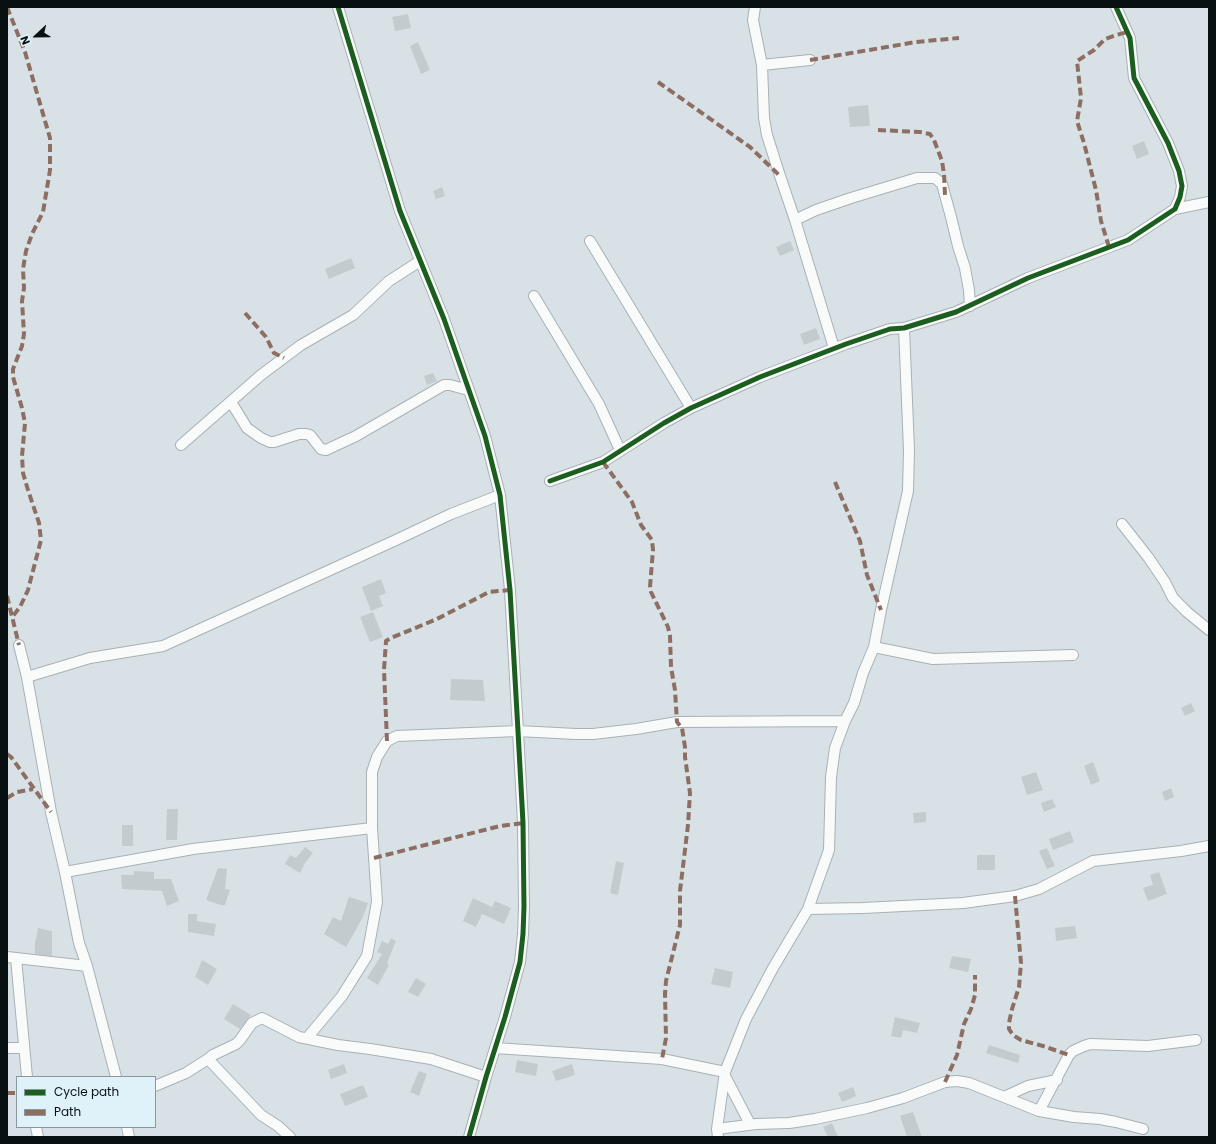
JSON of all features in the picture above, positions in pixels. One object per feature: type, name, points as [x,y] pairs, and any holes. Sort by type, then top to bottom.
[{"type":"street","points":[[338,7],[400,212],[444,319],[485,436],[500,495],[510,590],[523,823],[523,934],[520,962],[505,1017],[468,1137]]},
{"type":"street","points":[[755,7],[753,20],[762,65],[764,118],[767,135],[795,220],[834,348]]},
{"type":"street","points":[[1116,7],[1130,38],[1134,78],[1168,143],[1179,171],[1182,186],[1180,197],[1175,209]]},
{"type":"street","points":[[762,65],[810,60]]},
{"type":"street","points":[[795,220],[816,210],[917,178],[935,178],[942,184],[964,268],[969,290],[970,306]]},
{"type":"street","points":[[550,481],[603,462],[664,423],[691,408],[760,377],[834,348],[890,329],[904,328],[956,312],[1028,278],[1124,242],[1175,209],[1209,202]]},
{"type":"street","points":[[590,241],[691,408]]},
{"type":"street","points":[[181,444],[261,375],[301,346],[353,315],[389,281],[420,261]]},
{"type":"street","points":[[534,296],[599,404],[620,450]]},
{"type":"street","points":[[904,328],[909,450],[908,491],[874,647],[863,673],[854,703],[845,721],[835,748],[831,778],[829,850],[808,909],[759,992],[746,1019],[725,1074],[717,1133],[750,1124],[789,1123],[867,1108],[903,1098],[945,1082],[957,1081],[969,1083],[1039,1111],[1074,1117],[1100,1119],[1143,1129]]},
{"type":"street","points":[[230,402],[247,428],[261,438],[274,442],[299,434],[306,434],[310,435],[321,449],[326,450],[356,436],[444,385],[450,385],[468,390]]},
{"type":"street","points":[[27,677],[90,658],[163,646],[451,514],[500,495]]},
{"type":"street","points":[[1122,524],[1148,557],[1165,582],[1173,598],[1209,630]]},
{"type":"street","points":[[19,645],[27,677],[51,812],[79,943],[87,966],[116,1076]]},
{"type":"street","points":[[874,647],[933,659],[1073,655]]},
{"type":"street","points":[[307,1038],[342,996],[367,956],[377,902],[372,828],[372,772],[377,757],[387,741],[397,736],[518,731],[576,734],[636,729],[677,722],[845,721]]},
{"type":"street","points":[[65,872],[193,849],[372,828]]},
{"type":"street","points":[[808,909],[963,903],[1015,896],[1039,889],[1093,861],[1181,851],[1209,846]]},
{"type":"street","points":[[27,1076],[12,957],[87,966]]},
{"type":"street","points":[[156,1086],[186,1073],[208,1060],[213,1055],[236,1044],[252,1023],[259,1018],[262,1018],[299,1037],[338,1046],[370,1049],[431,1059],[486,1077]]},
{"type":"street","points":[[1039,1111],[1057,1080],[1069,1055],[1073,1051],[1084,1046],[1090,1044],[1148,1046],[1196,1040]]},
{"type":"street","points":[[7,1048],[24,1048]]},
{"type":"street","points":[[495,1048],[662,1059],[725,1074],[750,1124]]},
{"type":"street","points":[[208,1060],[261,1114],[290,1137]]},
{"type":"street","points":[[1004,1096],[1028,1086],[1057,1080]]},
{"type":"building","points":[[408,14],[411,28],[395,31],[392,17]]},
{"type":"building","points":[[418,42],[430,70],[421,74],[410,46]]},
{"type":"building","points":[[868,105],[870,126],[850,127],[848,107]]},
{"type":"building","points":[[1144,141],[1149,154],[1137,159],[1132,146]]},
{"type":"building","points":[[442,187],[445,196],[436,199],[433,191]]},
{"type":"building","points":[[790,241],[794,250],[780,256],[776,247]]},
{"type":"building","points":[[351,258],[355,268],[329,279],[325,269]]},
{"type":"building","points":[[816,328],[820,339],[804,345],[800,334]]},
{"type":"building","points":[[433,373],[437,381],[427,385],[424,376]]},
{"type":"building","points":[[381,579],[386,593],[379,596],[383,606],[371,611],[362,587]]},
{"type":"building","points":[[373,612],[383,637],[370,642],[360,617]]},
{"type":"building","points":[[451,679],[483,680],[485,701],[450,700]]},
{"type":"building","points":[[1191,703],[1195,711],[1185,716],[1181,708]]},
{"type":"building","points":[[1093,762],[1100,781],[1091,785],[1084,766]]},
{"type":"building","points":[[1036,772],[1043,790],[1027,795],[1021,777]]},
{"type":"building","points":[[1171,788],[1174,797],[1165,801],[1162,792]]},
{"type":"building","points":[[1052,799],[1056,807],[1044,812],[1041,803]]},
{"type":"building","points":[[167,809],[178,809],[177,840],[166,840]]},
{"type":"building","points":[[926,812],[926,822],[914,823],[913,813]]},
{"type":"building","points":[[122,825],[133,825],[133,846],[122,846]]},
{"type":"building","points":[[1070,831],[1074,842],[1053,850],[1049,839]]},
{"type":"building","points":[[305,847],[313,853],[305,863],[300,873],[285,864],[290,855],[296,858]]},
{"type":"building","points":[[1047,848],[1055,866],[1047,869],[1039,851]]},
{"type":"building","points":[[977,855],[995,855],[995,870],[977,870]]},
{"type":"building","points":[[616,861],[624,863],[618,895],[610,893]]},
{"type":"building","points":[[218,868],[227,869],[225,889],[230,890],[225,905],[206,900]]},
{"type":"building","points":[[134,871],[154,872],[154,879],[171,879],[179,901],[167,906],[162,891],[122,889],[121,875],[134,875]]},
{"type":"building","points":[[1159,872],[1167,894],[1148,901],[1143,888],[1153,885],[1150,875]]},
{"type":"building","points":[[349,897],[368,903],[363,917],[346,947],[324,934],[333,917],[341,921]]},
{"type":"building","points":[[473,898],[492,907],[495,901],[511,908],[504,924],[482,914],[476,927],[463,921]]},
{"type":"building","points":[[188,914],[197,914],[197,921],[216,924],[214,936],[188,932]]},
{"type":"building","points":[[1075,926],[1077,938],[1056,941],[1055,928]]},
{"type":"building","points":[[38,928],[52,931],[52,956],[35,954],[35,940]]},
{"type":"building","points":[[391,938],[396,941],[387,963],[389,965],[378,985],[367,978],[382,954],[377,952],[382,941],[388,944]]},
{"type":"building","points":[[952,956],[971,959],[968,972],[949,968]]},
{"type":"building","points":[[202,960],[217,969],[208,985],[195,977]]},
{"type":"building","points":[[715,968],[733,972],[730,988],[711,984]]},
{"type":"building","points":[[416,978],[426,984],[418,997],[408,992]]},
{"type":"building","points":[[233,1004],[251,1015],[240,1029],[224,1019]]},
{"type":"building","points":[[895,1017],[920,1023],[917,1033],[903,1030],[901,1038],[891,1036]]},
{"type":"building","points":[[989,1045],[1020,1055],[1018,1063],[986,1053]]},
{"type":"building","points":[[517,1060],[538,1064],[536,1076],[515,1072]]},
{"type":"building","points":[[344,1064],[347,1073],[331,1079],[328,1070]]},
{"type":"building","points":[[572,1064],[575,1075],[556,1081],[552,1071]]},
{"type":"building","points":[[419,1071],[427,1074],[419,1096],[410,1092]]},
{"type":"building","points":[[363,1085],[368,1097],[345,1106],[340,1094]]},
{"type":"building","points":[[853,1087],[856,1096],[842,1102],[838,1093]]},
{"type":"building","points":[[913,1112],[922,1137],[907,1137],[900,1116]]},
{"type":"building","points":[[832,1123],[838,1137],[828,1137],[823,1127]]},
{"type":"marked path","points":[[7,7],[25,52],[50,138],[50,170],[43,212],[32,234],[26,251],[23,269],[24,288],[22,301],[24,334],[22,346],[13,369],[13,377],[25,423],[22,456],[23,473],[39,523],[41,540],[28,590],[20,607],[13,616]]},
{"type":"marked path","points":[[1109,247],[1101,221],[1096,190],[1077,121],[1081,98],[1077,61],[1094,50],[1105,39],[1128,32]]},
{"type":"marked path","points":[[810,60],[916,42],[959,38]]},
{"type":"marked path","points":[[658,82],[750,147],[780,176]]},
{"type":"marked path","points":[[878,130],[920,132],[930,134],[934,140],[942,161],[945,195]]},
{"type":"marked path","points":[[245,313],[266,337],[274,353],[284,358]]},
{"type":"marked path","points":[[603,462],[632,502],[641,525],[652,540],[653,550],[650,587],[668,627],[670,636],[671,667],[675,690],[677,722],[682,728],[690,793],[688,825],[680,891],[680,925],[666,981],[666,1038],[662,1059]]},
{"type":"marked path","points":[[835,482],[860,541],[867,575],[881,610]]},
{"type":"marked path","points":[[387,741],[384,670],[386,641],[437,619],[489,592],[510,590]]},
{"type":"marked path","points":[[7,596],[19,645]]},
{"type":"marked path","points":[[7,754],[11,757],[51,812]]},
{"type":"marked path","points":[[7,798],[17,792],[33,789]]},
{"type":"marked path","points":[[374,858],[500,826],[523,823]]},
{"type":"marked path","points":[[1015,896],[1021,963],[1019,987],[1012,1009],[1009,1029],[1013,1035],[1021,1040],[1069,1055]]},
{"type":"marked path","points":[[945,1082],[957,1055],[964,1024],[971,1009],[975,995],[975,975]]},
{"type":"marked path","points":[[7,1093],[16,1093]]},
{"type":"cycle path","points":[[338,7],[400,211],[444,319],[485,436],[500,495],[510,590],[523,823],[523,934],[520,962],[469,1137]]},
{"type":"cycle path","points":[[550,481],[603,462],[664,423],[691,408],[760,377],[890,329],[904,328],[956,312],[1028,278],[1128,240],[1175,209],[1180,197],[1182,186],[1179,171],[1168,143],[1134,78],[1130,38],[1116,7]]}]
